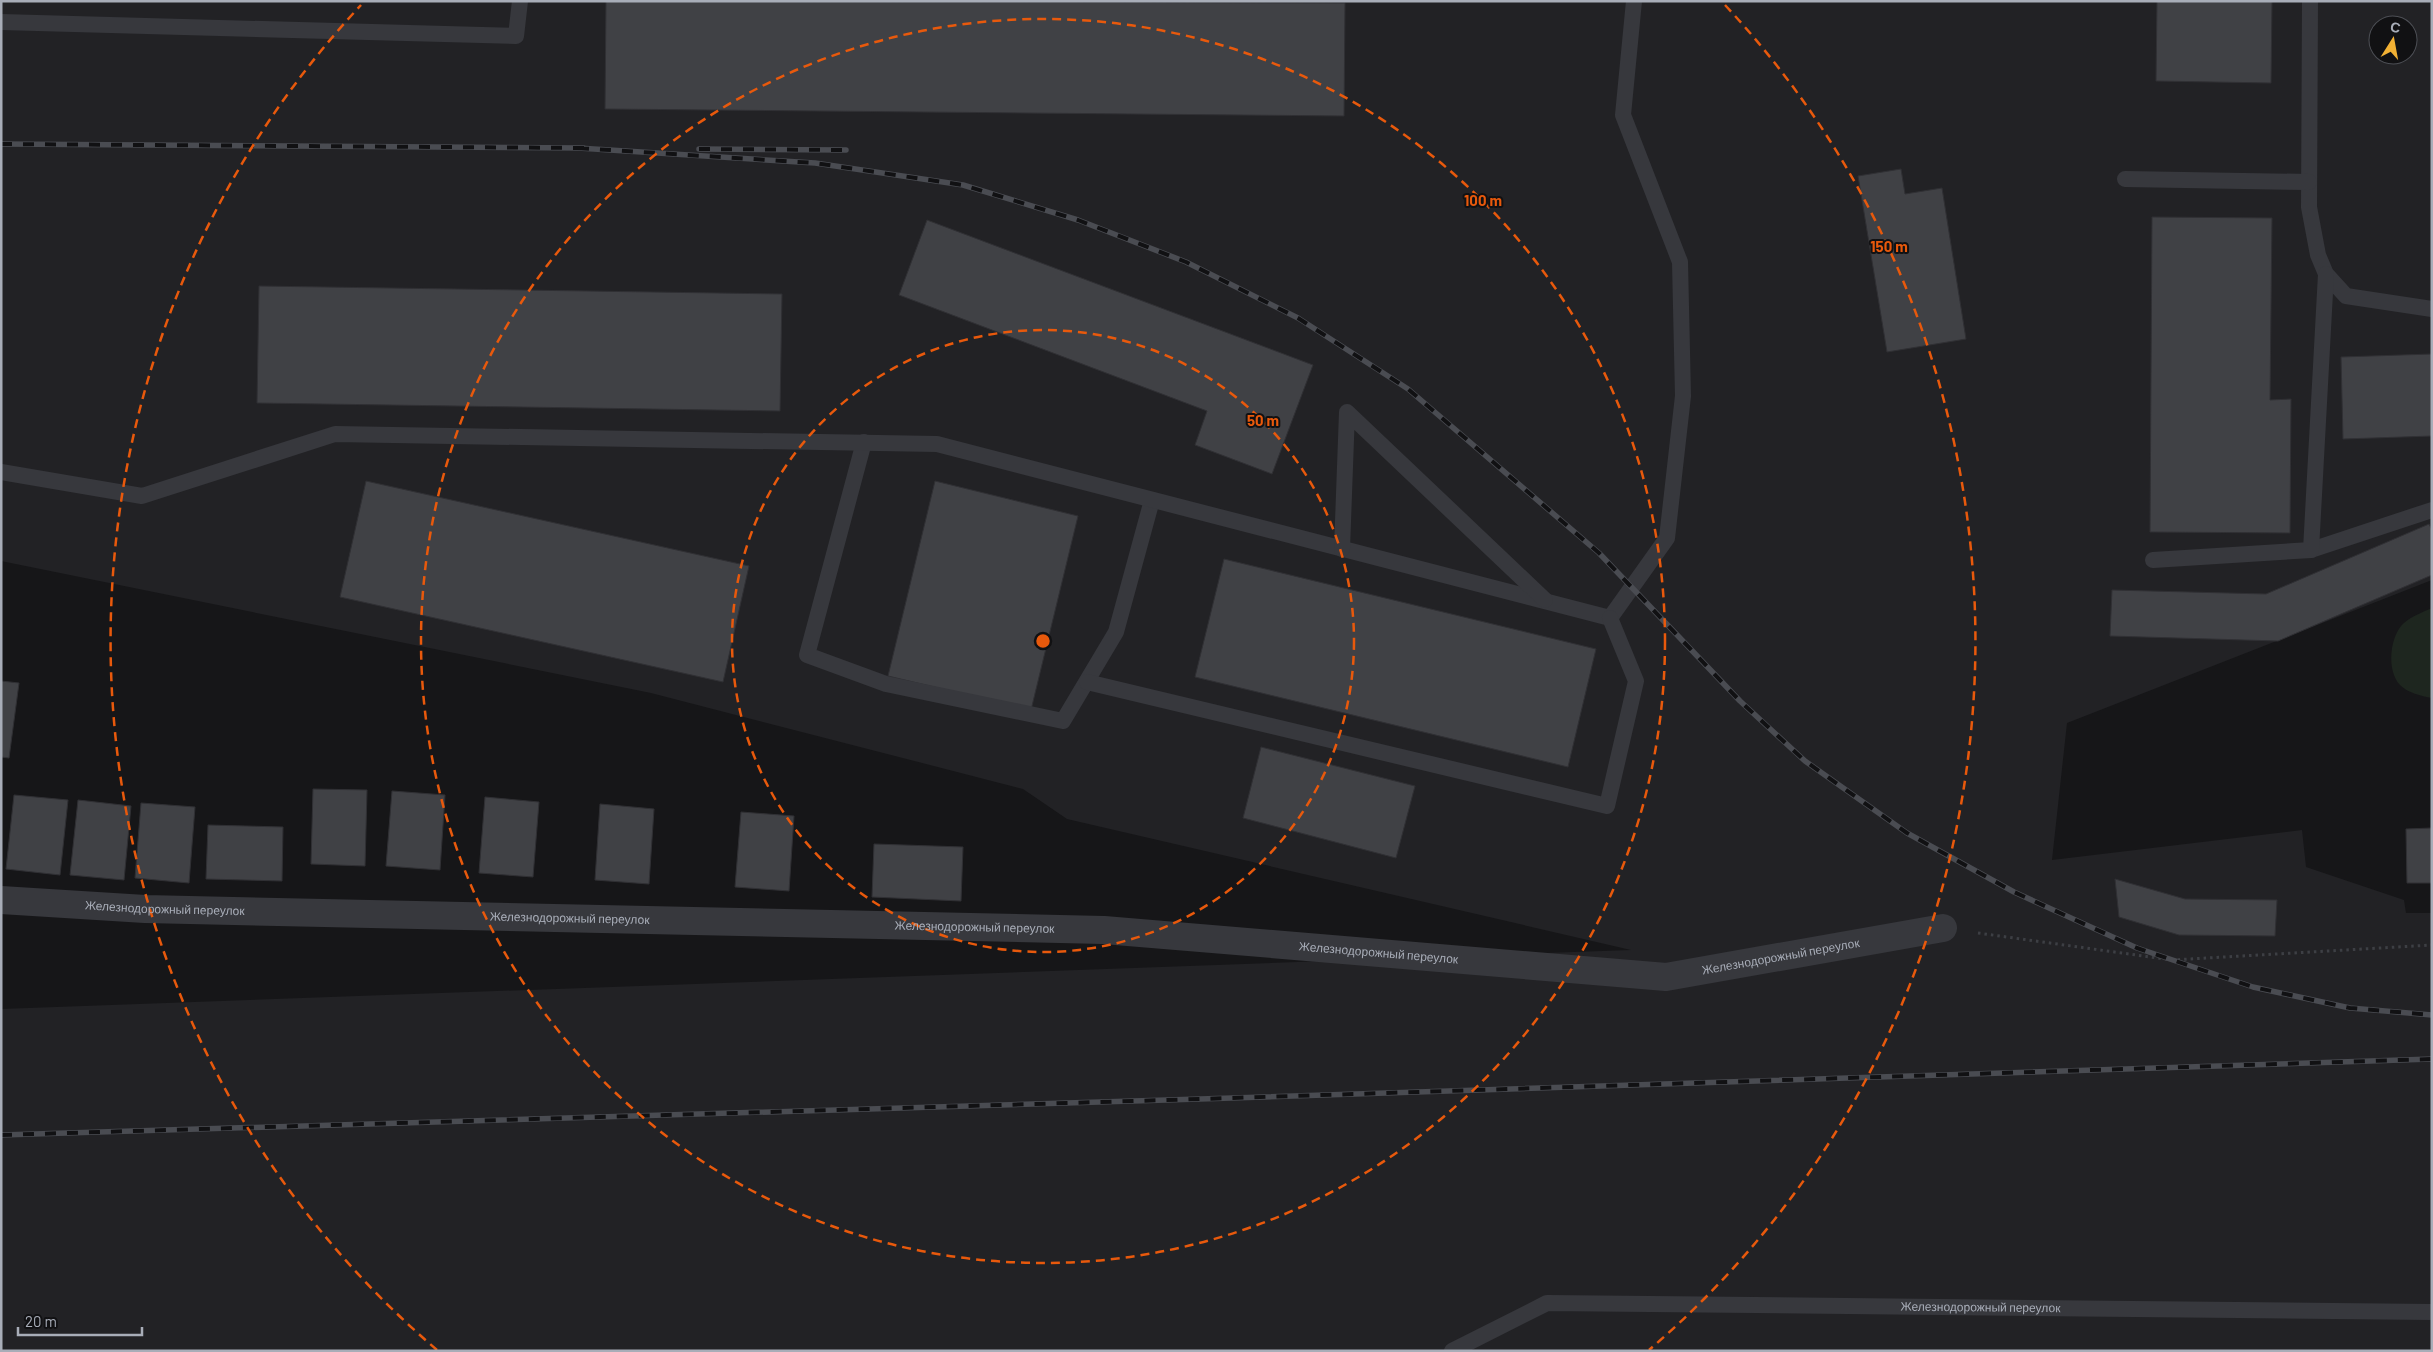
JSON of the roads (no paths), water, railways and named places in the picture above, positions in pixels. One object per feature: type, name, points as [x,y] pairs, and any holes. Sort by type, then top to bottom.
[{"type":"street","name":"Железнодорожный переулок","points":[[1,900],[145,909],[1104,930],[1666,977],[1942,928]]},
{"type":"lane","points":[[1,22],[516,36],[520,1]]},
{"type":"lane","points":[[1610,618],[1667,538],[1684,396],[1680,262],[1623,115],[1634,1]]},
{"type":"lane","points":[[2310,1],[2309,207],[2318,255],[2326,274],[2346,296],[2432,309]]},
{"type":"lane","points":[[2125,179],[2309,182]]},
{"type":"lane","points":[[2311,550],[2326,274]]},
{"type":"lane","points":[[1342,549],[1347,412],[1546,602]]},
{"type":"lane","points":[[1,472],[142,496],[335,434],[937,444],[1610,618]]},
{"type":"lane","points":[[864,442],[807,655],[886,684],[1062,721],[1116,632],[1152,500]]},
{"type":"lane","points":[[2153,560],[2311,550],[2432,510]]},
{"type":"lane","points":[[1087,682],[1607,806],[1636,681],[1610,618]]},
{"type":"lane","name":"Железнодорожный переулок","points":[[1452,1351],[1547,1303],[2432,1312]]},
{"type":"railway","points":[[1,144],[584,148]]},
{"type":"railway","points":[[578,148],[815,163],[963,185],[1078,220],[1186,262],[1298,318],[1408,389],[1599,553],[1740,701],[1805,761],[1907,833],[2014,892],[2137,948],[2253,987],[2350,1008],[2432,1015]]},
{"type":"railway","points":[[699,149],[846,150]]},
{"type":"railway","points":[[1,1135],[2432,1059]]}]
